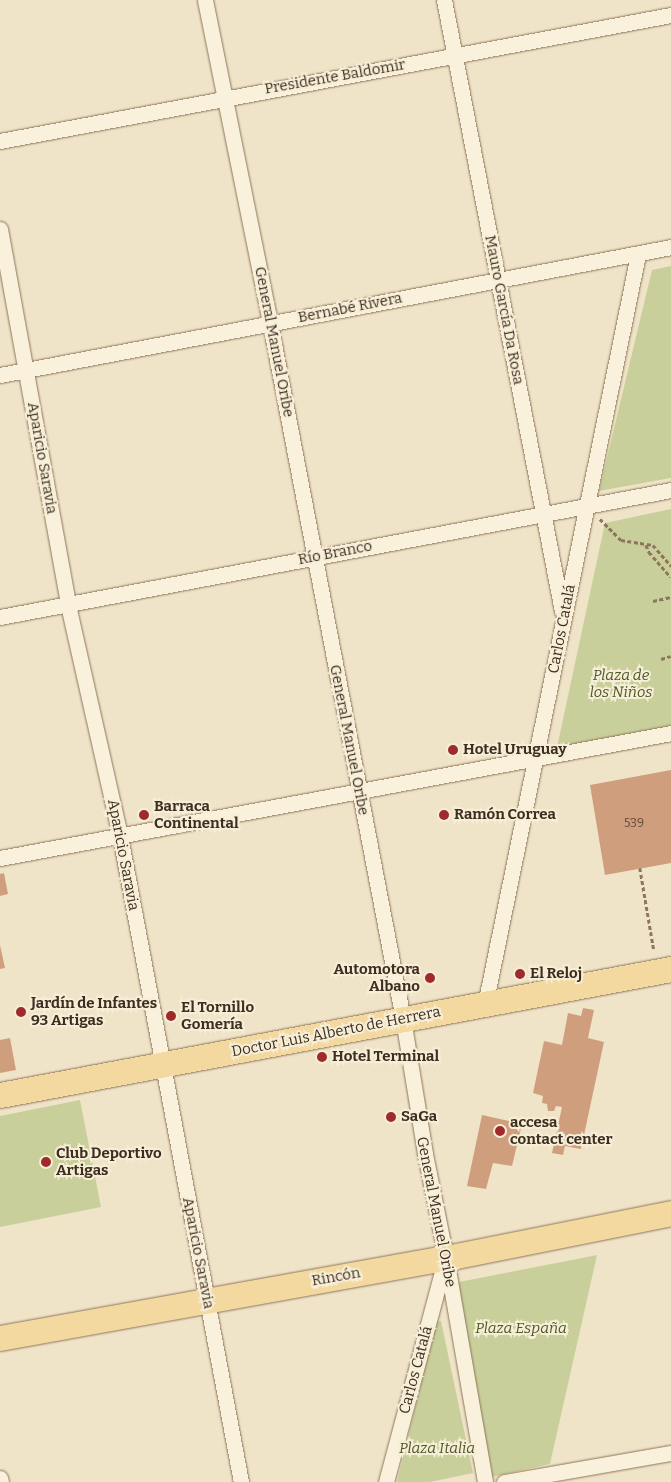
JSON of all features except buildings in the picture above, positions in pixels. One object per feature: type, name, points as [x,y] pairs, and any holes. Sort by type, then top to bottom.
[{"type":"main road","name":"Doctor Luis Alberto de Herrera","points":[[0,1095],[485,1005],[663,961]]},
{"type":"main road","name":"Rincón","points":[[0,1338],[206,1299],[446,1258],[671,1213]]},
{"type":"street","name":"General Manuel Oribe","points":[[206,0],[403,1019],[425,1154],[446,1258],[485,1482]]},
{"type":"street","name":"Mauro García Da Rosa","points":[[444,0],[564,620]]},
{"type":"street","name":"Presidente Baldomir","points":[[0,141],[226,97],[671,15]]},
{"type":"street","name":"Aparicio Saravia","points":[[0,229],[68,605],[120,836],[241,1482]]},
{"type":"street","name":"Bernabé Rivera","points":[[0,375],[671,247]]},
{"type":"street","name":"Carlos Catalá","points":[[485,1005],[638,254]]},
{"type":"street","name":"Río Branco","points":[[0,618],[671,490]]},
{"type":"street","points":[[0,858],[671,733]]},
{"type":"street","name":"Carlos Catalá","points":[[386,1482],[446,1258]]},
{"type":"street","points":[[504,1482],[671,1453]]},
{"type":"street","points":[[0,1478],[1,1482]]},
{"type":"path","points":[[587,506],[621,540],[638,541],[646,545],[652,545],[671,566]]},
{"type":"path","points":[[646,545],[649,552],[671,577]]},
{"type":"path","points":[[653,601],[671,597]]},
{"type":"path","points":[[661,659],[671,656]]},
{"type":"path","points":[[640,868],[663,961]]},
{"type":"green space","points":[[671,266],[671,478],[599,491],[652,270]]},
{"type":"green space","name":"Plaza de los Niños","points":[[671,509],[671,726],[556,752],[605,523]]},
{"type":"green space","name":"Club Deportivo Artigas","points":[[80,1100],[101,1207],[0,1227],[0,1116]]},
{"type":"green space","name":"Plaza España","points":[[597,1255],[550,1464],[491,1477],[454,1283]]},
{"type":"green space","name":"Plaza Italia","points":[[441,1321],[473,1473],[430,1482],[397,1482],[436,1322]]},
{"type":"place","name":"Hotel Uruguay","points":[[453,750]]},
{"type":"place","name":"Barraca Continental","points":[[144,815]]},
{"type":"place","name":"Ramón Correa","points":[[444,815]]},
{"type":"place","name":"El Reloj","points":[[520,974]]},
{"type":"place","name":"Automotora Albano","points":[[430,978]]},
{"type":"place","name":"Jardín de Infantes 93 Artigas","points":[[21,1012]]},
{"type":"place","name":"El Tornillo Gomería","points":[[171,1016]]},
{"type":"place","name":"Hotel Terminal","points":[[322,1057]]},
{"type":"place","name":"SaGa","points":[[391,1117]]},
{"type":"place","name":"accesa contact center","points":[[500,1131]]},
{"type":"place","name":"Club Deportivo Artigas","points":[[46,1162]]}]
